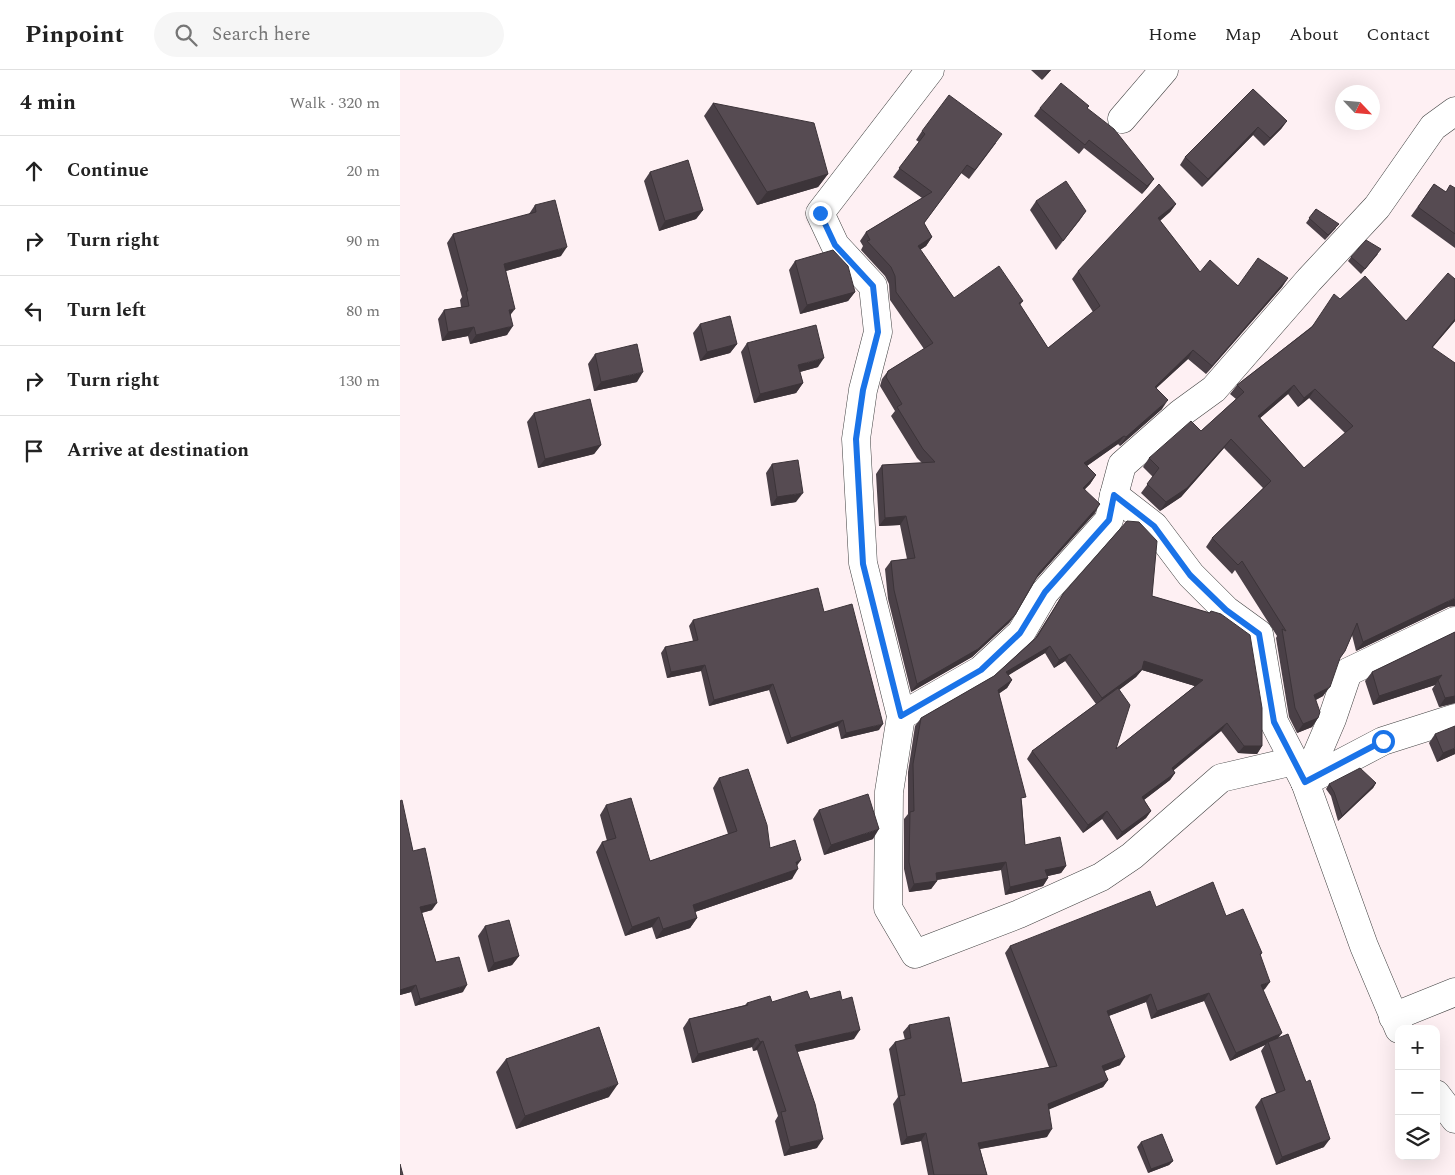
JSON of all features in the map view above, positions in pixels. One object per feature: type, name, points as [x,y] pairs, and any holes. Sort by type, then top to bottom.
[{"type":"street","points":[[930,70],[820,213],[835,245],[873,286],[878,332],[863,390],[856,439],[863,564],[901,716],[889,792],[888,908],[915,954],[1018,914],[1100,878],[1132,856],[1221,778],[1299,771],[1455,718]]},
{"type":"street","points":[[1122,119],[1164,70]]},
{"type":"street","points":[[901,716],[981,670],[1020,633],[1045,592],[1109,520],[1122,466],[1181,413],[1214,389],[1309,280],[1377,207],[1433,127],[1455,111]]},
{"type":"street","points":[[1114,495],[1154,526],[1190,575],[1226,610],[1259,634],[1274,722],[1299,771],[1361,937],[1396,1023],[1455,992]]},
{"type":"street","points":[[1299,771],[1332,719],[1348,672],[1455,621]]},
{"type":"street","points":[[1440,1099],[1455,1119]]},
{"type":"building","points":[[1061,83],[1089,106],[1087,108],[1114,129],[1154,179],[1147,186],[1089,140],[1085,145],[1040,108]]},
{"type":"building","points":[[1253,89],[1287,121],[1270,138],[1258,127],[1208,179],[1185,157]]},
{"type":"building","points":[[949,95],[1002,134],[975,170],[967,165],[924,223],[932,237],[918,246],[954,298],[999,266],[1023,301],[1019,303],[1048,348],[1100,306],[1078,271],[1159,184],[1176,204],[1158,218],[1200,272],[1210,260],[1238,286],[1258,258],[1288,278],[1212,366],[1193,350],[1155,387],[1168,400],[1126,437],[1124,436],[1084,463],[1096,475],[1083,488],[1100,504],[1039,573],[1015,615],[978,649],[917,684],[894,590],[891,561],[915,558],[906,516],[885,518],[882,465],[935,462],[923,449],[897,407],[902,404],[886,377],[888,371],[933,343],[896,292],[895,276],[891,267],[867,241],[870,240],[866,232],[932,192],[899,168],[925,134],[922,131]]},
{"type":"building","points":[[713,103],[814,123],[828,174],[767,192]]},
{"type":"building","points":[[688,160],[703,210],[665,221],[650,172]]},
{"type":"building","points":[[1066,181],[1086,211],[1063,241],[1036,201]]},
{"type":"building","points":[[1434,184],[1446,192],[1450,185],[1455,188],[1455,234],[1418,207]]},
{"type":"building","points":[[555,200],[567,247],[504,264],[515,309],[509,310],[513,326],[476,335],[474,327],[448,332],[444,310],[469,306],[466,291],[468,291],[453,234],[536,212],[535,205]]},
{"type":"building","points":[[1316,209],[1339,224],[1328,235],[1309,218]]},
{"type":"building","points":[[1366,240],[1381,249],[1365,269],[1351,257]]},
{"type":"building","points":[[833,250],[848,266],[855,292],[807,305],[795,261]]},
{"type":"building","points":[[1448,273],[1455,279],[1455,319],[1432,347],[1455,363],[1455,598],[1363,642],[1357,623],[1340,658],[1330,687],[1314,695],[1320,712],[1318,718],[1303,724],[1295,708],[1282,629],[1286,631],[1242,561],[1238,565],[1212,538],[1271,481],[1231,439],[1187,488],[1166,502],[1147,484],[1159,468],[1149,458],[1191,421],[1201,431],[1244,392],[1237,385],[1312,327],[1334,294],[1340,299],[1365,276],[1406,321]],"holes":[[[1294,385],[1304,398],[1315,389],[1353,426],[1304,468],[1258,416]]]},
{"type":"building","points":[[730,316],[737,344],[707,352],[700,324]]},
{"type":"building","points":[[816,325],[824,358],[798,365],[803,383],[760,394],[747,343]]},
{"type":"building","points":[[637,344],[643,372],[601,382],[595,354]]},
{"type":"building","points":[[590,399],[601,445],[545,459],[534,413]]},
{"type":"building","points":[[798,460],[803,493],[777,497],[772,464]]},
{"type":"building","points":[[1127,521],[1139,522],[1157,541],[1152,596],[1210,613],[1211,611],[1221,614],[1250,635],[1262,708],[1262,746],[1244,746],[1227,723],[1172,768],[1175,773],[1142,797],[1151,811],[1122,832],[1107,811],[1088,825],[1032,751],[1118,688],[1130,705],[1116,749],[1203,680],[1144,661],[1142,669],[1102,698],[1070,654],[1059,660],[1050,646],[1006,672],[1012,680],[998,690],[1026,797],[1021,798],[1025,845],[1060,837],[1066,866],[1045,870],[1048,878],[1010,887],[1006,862],[936,873],[937,881],[914,884],[909,862],[910,812],[914,811],[913,764],[921,718],[994,676],[1037,637],[1063,594]]},
{"type":"building","points":[[818,588],[824,612],[852,604],[883,724],[846,733],[843,720],[791,738],[773,684],[714,700],[705,665],[671,672],[665,647],[698,640],[693,620]]},
{"type":"building","points":[[1455,632],[1455,696],[1445,698],[1438,680],[1442,675],[1379,696],[1372,672]]},
{"type":"building","points":[[1455,726],[1455,748],[1443,753],[1435,734]]},
{"type":"building","points":[[1360,768],[1376,783],[1342,816],[1334,792],[1329,784]]},
{"type":"building","points":[[748,769],[767,825],[770,848],[795,840],[801,860],[796,862],[798,869],[693,905],[697,918],[663,929],[659,917],[632,927],[602,842],[616,838],[606,805],[631,798],[650,861],[737,831],[719,778]]},
{"type":"building","points":[[868,794],[879,829],[831,845],[819,810]]},
{"type":"building","points":[[402,800],[413,851],[425,848],[437,903],[420,907],[436,962],[459,957],[467,985],[420,999],[416,985],[400,990],[400,801]]},
{"type":"building","points":[[1213,882],[1226,916],[1243,909],[1262,953],[1260,954],[1270,982],[1261,985],[1282,1033],[1236,1053],[1209,993],[1157,1011],[1151,994],[1107,1011],[1125,1057],[1102,1066],[1108,1080],[1048,1104],[1052,1129],[978,1143],[987,1175],[934,1175],[926,1133],[907,1137],[899,1096],[905,1095],[895,1042],[911,1038],[909,1025],[949,1017],[962,1083],[1057,1066],[1010,946],[1150,891],[1156,907]]},
{"type":"building","points":[[509,920],[519,956],[494,963],[485,926]]},
{"type":"building","points":[[807,991],[810,999],[840,991],[842,1000],[852,997],[860,1030],[795,1045],[815,1104],[823,1139],[790,1147],[781,1112],[786,1111],[763,1041],[760,1042],[758,1038],[698,1054],[689,1019],[748,1005],[747,1003],[770,996],[772,1002]]},
{"type":"building","points":[[599,1027],[618,1084],[525,1116],[506,1059]]},
{"type":"building","points":[[1288,1034],[1306,1082],[1310,1080],[1330,1139],[1282,1157],[1261,1099],[1285,1090],[1268,1042]]},
{"type":"building","points":[[1162,1134],[1173,1161],[1151,1169],[1141,1142]]},
{"type":"building","points":[[400,1164],[403,1175],[400,1175]]},
{"type":"route","points":[[820,213],[835,245],[873,286],[878,332],[863,390],[856,439],[863,564],[901,716],[981,670],[1020,633],[1045,592],[1109,520],[1114,495],[1154,526],[1190,575],[1226,610],[1259,634],[1274,722],[1305,782],[1383,741]]}]
